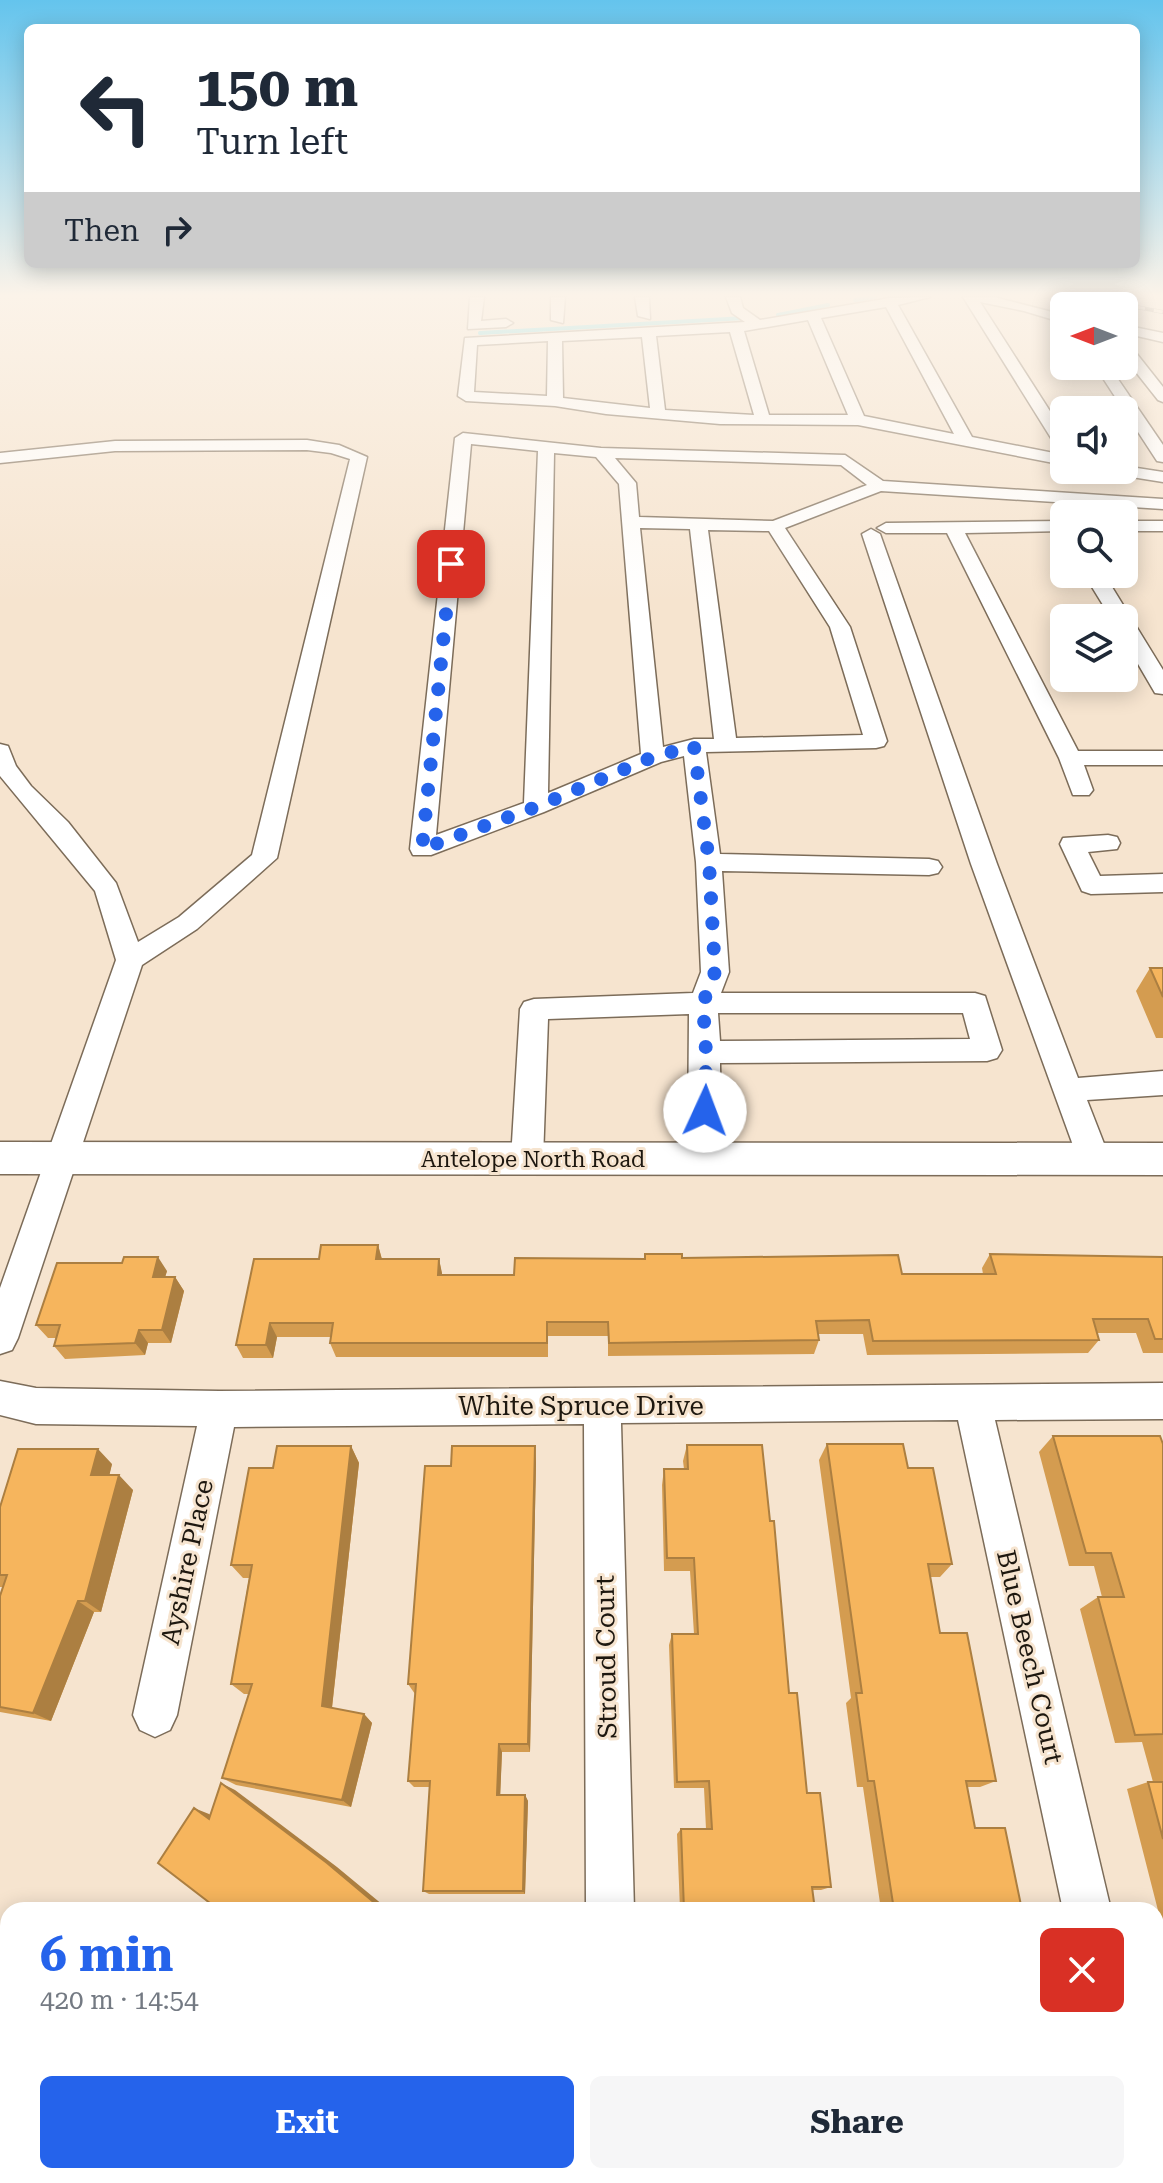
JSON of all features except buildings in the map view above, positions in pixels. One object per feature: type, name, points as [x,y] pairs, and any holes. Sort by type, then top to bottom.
[{"type":"main road","name":"Antelope North Road","points":[[0,1158],[1163,1159]]},
{"type":"street","points":[[467,399],[422,849],[536,807],[653,757],[694,746],[876,741],[840,627],[775,526]]},
{"type":"street","points":[[656,399],[658,412]]},
{"type":"street","points":[[757,399],[763,420]]},
{"type":"street","points":[[849,399],[858,420]]},
{"type":"street","points":[[943,399],[965,440]]},
{"type":"street","points":[[1035,399],[1050,424]]},
{"type":"street","points":[[1124,399],[1163,457]]},
{"type":"street","points":[[465,417],[555,401],[606,409],[763,420],[836,440],[879,486]]},
{"type":"street","points":[[465,417],[546,445],[601,453],[836,440],[858,420]]},
{"type":"street","points":[[858,420],[1050,457]]},
{"type":"street","points":[[0,458],[115,446],[307,445],[333,448],[359,457],[264,858],[188,923],[130,960]]},
{"type":"street","points":[[536,807],[546,445]]},
{"type":"street","points":[[601,453],[627,483],[653,757]]},
{"type":"street","points":[[1138,473],[1163,477]]},
{"type":"street","points":[[631,522],[775,526],[879,486],[1163,504]]},
{"type":"street","points":[[698,524],[726,744]]},
{"type":"street","points":[[1050,526],[878,531],[984,864],[1094,1159]]},
{"type":"street","points":[[1138,526],[1163,526]]},
{"type":"street","points":[[953,527],[1070,758],[1081,790]]},
{"type":"street","points":[[1138,646],[1163,688]]},
{"type":"street","points":[[694,746],[709,862],[715,972],[703,1003],[706,1052],[704,1140],[707,1159]]},
{"type":"street","points":[[0,751],[5,767],[23,791],[59,828],[107,889],[130,960],[0,1338]]},
{"type":"street","points":[[1070,758],[1163,758]]},
{"type":"street","points":[[1108,843],[1072,844],[1091,885],[1163,883]]},
{"type":"street","points":[[709,862],[929,867]]},
{"type":"street","points":[[527,1159],[534,1009],[703,1003],[975,1003],[987,1050],[706,1052]]},
{"type":"street","points":[[1070,1090],[1163,1083]]},
{"type":"street","name":"White Spruce Drive","points":[[0,1398],[36,1406],[219,1409],[1163,1401]]},
{"type":"street","name":"Stroud Court","points":[[602,1405],[610,1902]]},
{"type":"street","name":"Blue Beech Court","points":[[973,1405],[1085,1902]]},
{"type":"street","name":"Ayshire Place","points":[[155,1715],[219,1409]]},
{"type":"route","points":[[451,564],[422,849],[536,807],[653,757],[694,746],[709,862],[715,972],[703,1003],[705,1111]]}]
